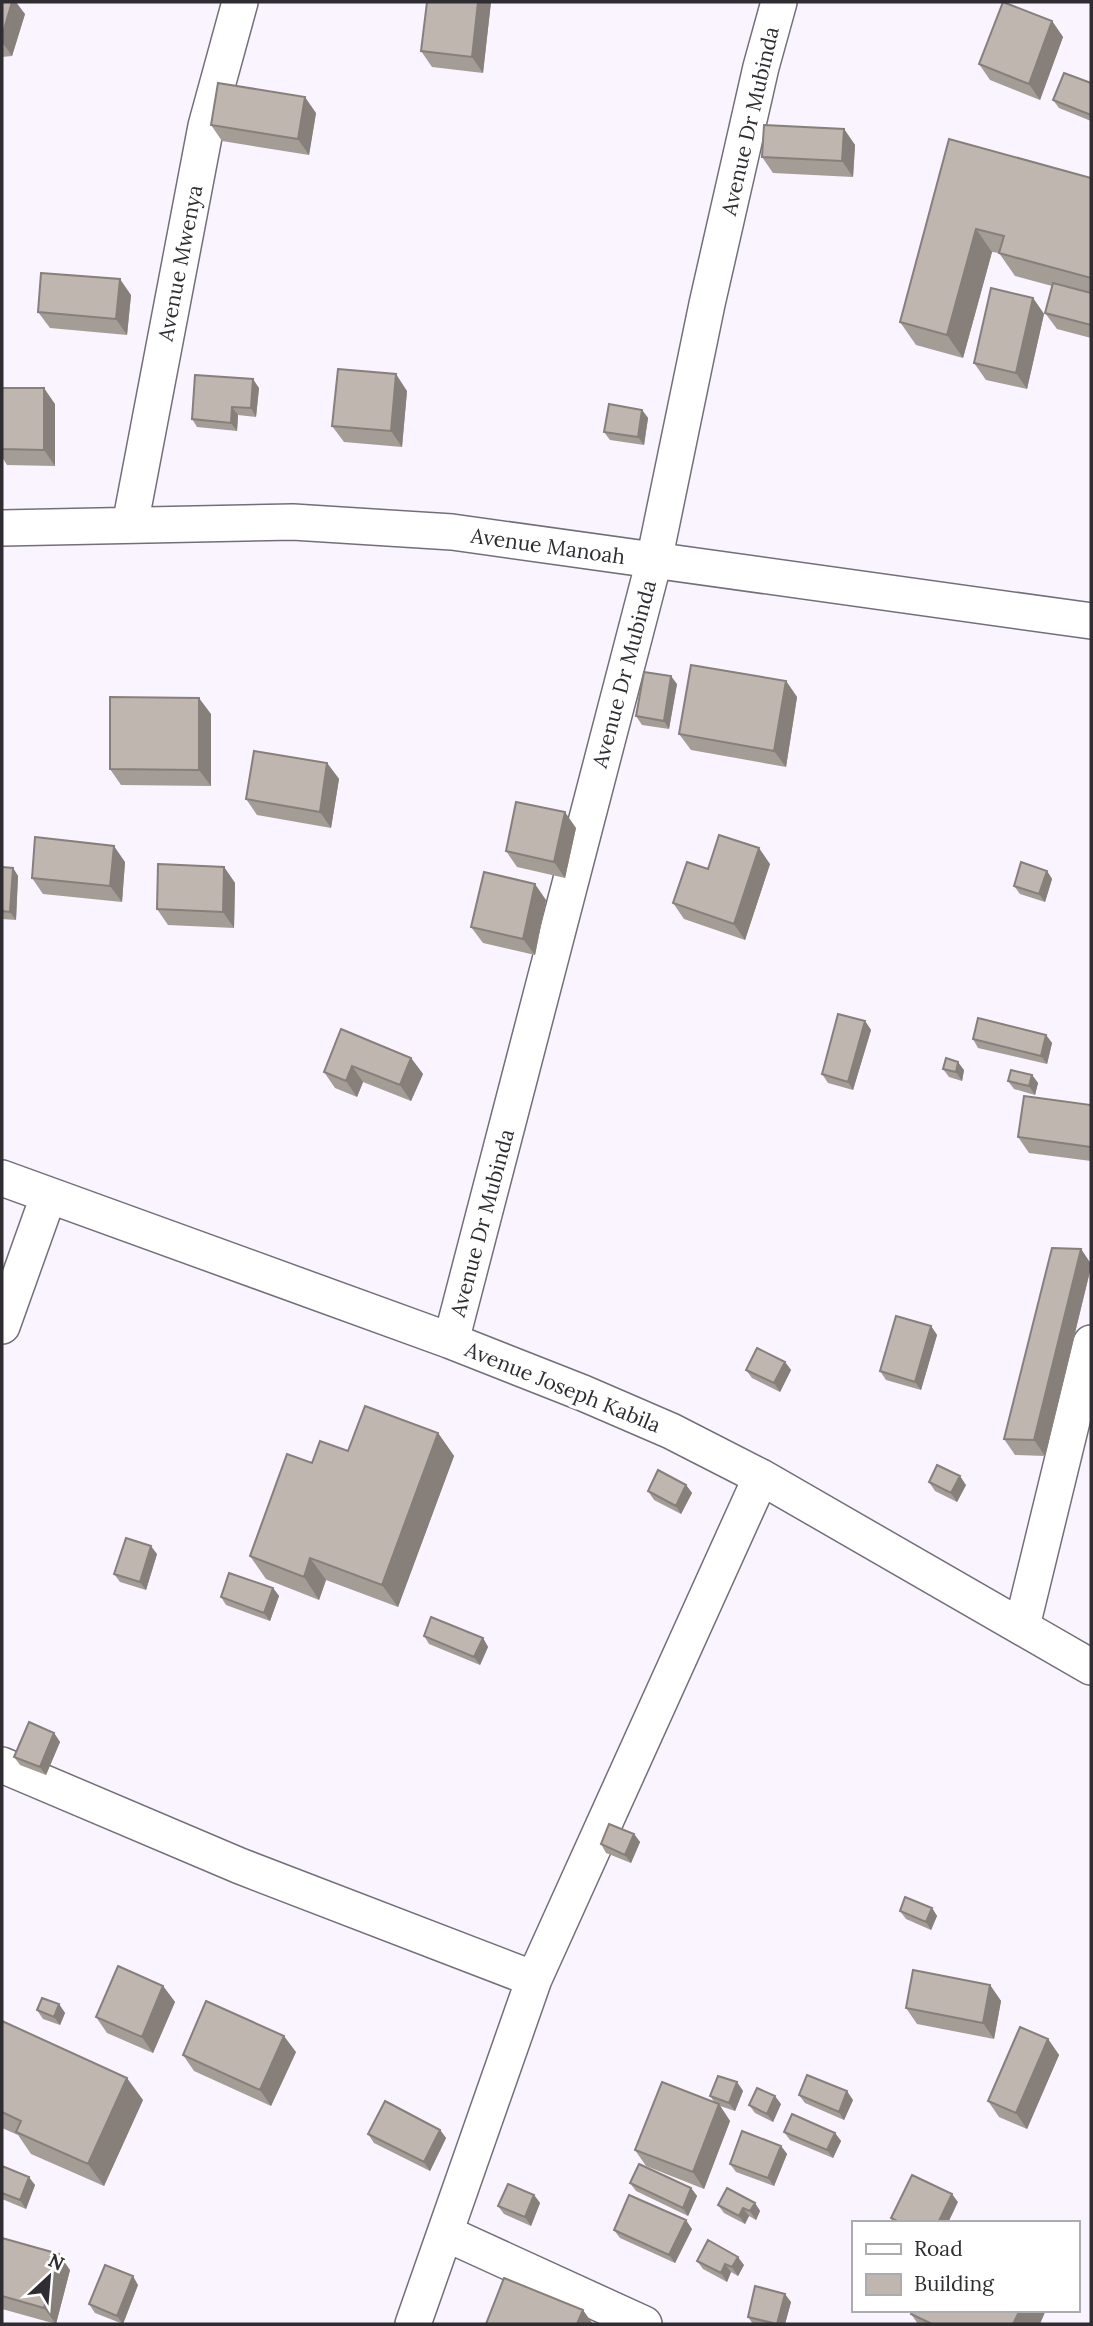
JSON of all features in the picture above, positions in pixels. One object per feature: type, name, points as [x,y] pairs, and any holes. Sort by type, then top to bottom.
[{"type":"street","name":"Avenue Mwenya","points":[[130,526],[206,126],[240,2]]},
{"type":"street","name":"Avenue Dr Mubinda","points":[[451,1341],[654,561],[707,304],[761,67],[779,2]]},
{"type":"street","name":"Avenue Manoah","points":[[2,528],[293,522],[452,531],[1091,621]]},
{"type":"street","name":"Avenue Joseph Kabila","points":[[2,1178],[48,1197],[451,1341],[671,1431],[761,1477],[1091,1667]]},
{"type":"street","points":[[2,1326],[48,1197]]},
{"type":"street","points":[[1022,1626],[1091,1343]]},
{"type":"street","points":[[413,2324],[534,1979],[761,1477]]},
{"type":"street","points":[[2,1765],[240,1866],[534,1979]]},
{"type":"street","points":[[445,2233],[644,2324]]},
{"type":"building","points":[[2,2],[12,2],[2,36]]},
{"type":"building","points":[[427,2],[478,2],[472,57],[421,51]]},
{"type":"building","points":[[1003,2],[1052,21],[1029,84],[979,64]]},
{"type":"building","points":[[1064,73],[1091,83],[1091,115],[1053,100]]},
{"type":"building","points":[[218,83],[305,97],[298,139],[211,125]]},
{"type":"building","points":[[764,125],[844,129],[842,161],[762,157]]},
{"type":"building","points":[[949,139],[1091,178],[1091,278],[999,253],[1004,236],[976,229],[947,335],[900,322]]},
{"type":"building","points":[[41,273],[120,279],[116,319],[38,312]]},
{"type":"building","points":[[1053,283],[1091,293],[1091,325],[1045,313]]},
{"type":"building","points":[[991,288],[1033,298],[1016,373],[974,363]]},
{"type":"building","points":[[338,369],[396,374],[391,431],[332,426]]},
{"type":"building","points":[[195,375],[253,379],[251,408],[232,407],[231,423],[192,419]]},
{"type":"building","points":[[2,388],[44,388],[44,450],[2,449]]},
{"type":"building","points":[[609,404],[642,410],[638,437],[604,432]]},
{"type":"building","points":[[691,665],[786,681],[774,751],[679,734]]},
{"type":"building","points":[[644,672],[671,676],[664,721],[636,716]]},
{"type":"building","points":[[110,697],[199,698],[199,770],[110,769]]},
{"type":"building","points":[[254,751],[327,763],[320,812],[246,799]]},
{"type":"building","points":[[516,802],[565,812],[554,862],[506,851]]},
{"type":"building","points":[[719,835],[759,848],[734,924],[673,903],[687,862],[708,869]]},
{"type":"building","points":[[35,837],[114,846],[110,886],[32,878]]},
{"type":"building","points":[[1021,862],[1047,871],[1039,894],[1014,886]]},
{"type":"building","points":[[158,864],[224,867],[223,912],[157,909]]},
{"type":"building","points":[[2,867],[13,868],[10,912],[2,911]]},
{"type":"building","points":[[484,872],[535,884],[523,939],[471,927]]},
{"type":"building","points":[[838,1014],[865,1021],[848,1082],[822,1074]]},
{"type":"building","points":[[978,1018],[1046,1035],[1041,1056],[973,1039]]},
{"type":"building","points":[[341,1029],[411,1058],[400,1085],[352,1066],[346,1081],[324,1072]]},
{"type":"building","points":[[946,1058],[958,1062],[956,1072],[943,1069]]},
{"type":"building","points":[[1011,1070],[1032,1075],[1029,1086],[1008,1081]]},
{"type":"building","points":[[1024,1096],[1091,1105],[1091,1147],[1018,1137]]},
{"type":"building","points":[[1052,1248],[1081,1249],[1034,1440],[1004,1439]]},
{"type":"building","points":[[896,1316],[931,1326],[915,1382],[880,1371]]},
{"type":"building","points":[[757,1348],[785,1362],[774,1383],[746,1370]]},
{"type":"building","points":[[365,1406],[438,1433],[382,1585],[310,1558],[304,1577],[250,1556],[287,1454],[312,1463],[320,1441],[348,1451]]},
{"type":"building","points":[[937,1465],[960,1476],[951,1493],[929,1482]]},
{"type":"building","points":[[658,1470],[686,1485],[676,1506],[648,1491]]},
{"type":"building","points":[[126,1538],[151,1546],[140,1582],[114,1574]]},
{"type":"building","points":[[229,1573],[273,1588],[264,1613],[221,1597]]},
{"type":"building","points":[[431,1617],[483,1638],[474,1657],[424,1636]]},
{"type":"building","points":[[29,1722],[54,1733],[40,1767],[14,1757]]},
{"type":"building","points":[[609,1824],[634,1834],[625,1855],[601,1844]]},
{"type":"building","points":[[905,1897],[932,1908],[926,1922],[900,1911]]},
{"type":"building","points":[[118,1966],[163,1986],[142,2037],[96,2017]]},
{"type":"building","points":[[913,1970],[990,1985],[983,2023],[906,2008]]},
{"type":"building","points":[[42,1998],[59,2004],[54,2017],[37,2010]]},
{"type":"building","points":[[206,2001],[284,2036],[260,2090],[183,2055]]},
{"type":"building","points":[[2,2021],[127,2078],[88,2164],[16,2132],[21,2121],[2,2112]]},
{"type":"building","points":[[1020,2027],[1048,2039],[1016,2113],[988,2101]]},
{"type":"building","points":[[807,2075],[847,2091],[839,2112],[799,2095]]},
{"type":"building","points":[[718,2076],[737,2082],[729,2103],[710,2096]]},
{"type":"building","points":[[662,2082],[719,2104],[693,2172],[635,2150]]},
{"type":"building","points":[[757,2088],[775,2096],[767,2114],[749,2105]]},
{"type":"building","points":[[385,2101],[440,2130],[424,2162],[368,2134]]},
{"type":"building","points":[[792,2114],[835,2133],[827,2150],[784,2132]]},
{"type":"building","points":[[742,2131],[781,2146],[768,2178],[730,2164]]},
{"type":"building","points":[[639,2164],[691,2188],[683,2208],[630,2183]]},
{"type":"building","points":[[2,2166],[29,2177],[20,2200],[2,2193]]},
{"type":"building","points":[[912,2175],[952,2194],[939,2221],[897,2221],[891,2218]]},
{"type":"building","points":[[508,2184],[534,2195],[525,2217],[498,2206]]},
{"type":"building","points":[[727,2188],[755,2203],[750,2211],[743,2208],[739,2216],[718,2205]]},
{"type":"building","points":[[629,2195],[686,2220],[669,2255],[614,2230]]},
{"type":"building","points":[[2,2238],[59,2254],[44,2308],[2,2296]]},
{"type":"building","points":[[708,2240],[738,2257],[732,2267],[725,2264],[721,2273],[697,2261]]},
{"type":"building","points":[[105,2265],[133,2276],[117,2316],[89,2304]]},
{"type":"building","points":[[504,2278],[583,2310],[577,2324],[486,2324]]},
{"type":"building","points":[[755,2286],[785,2294],[777,2324],[748,2317]]},
{"type":"building","points":[[1019,2312],[1013,2324],[932,2324],[911,2314]]}]
